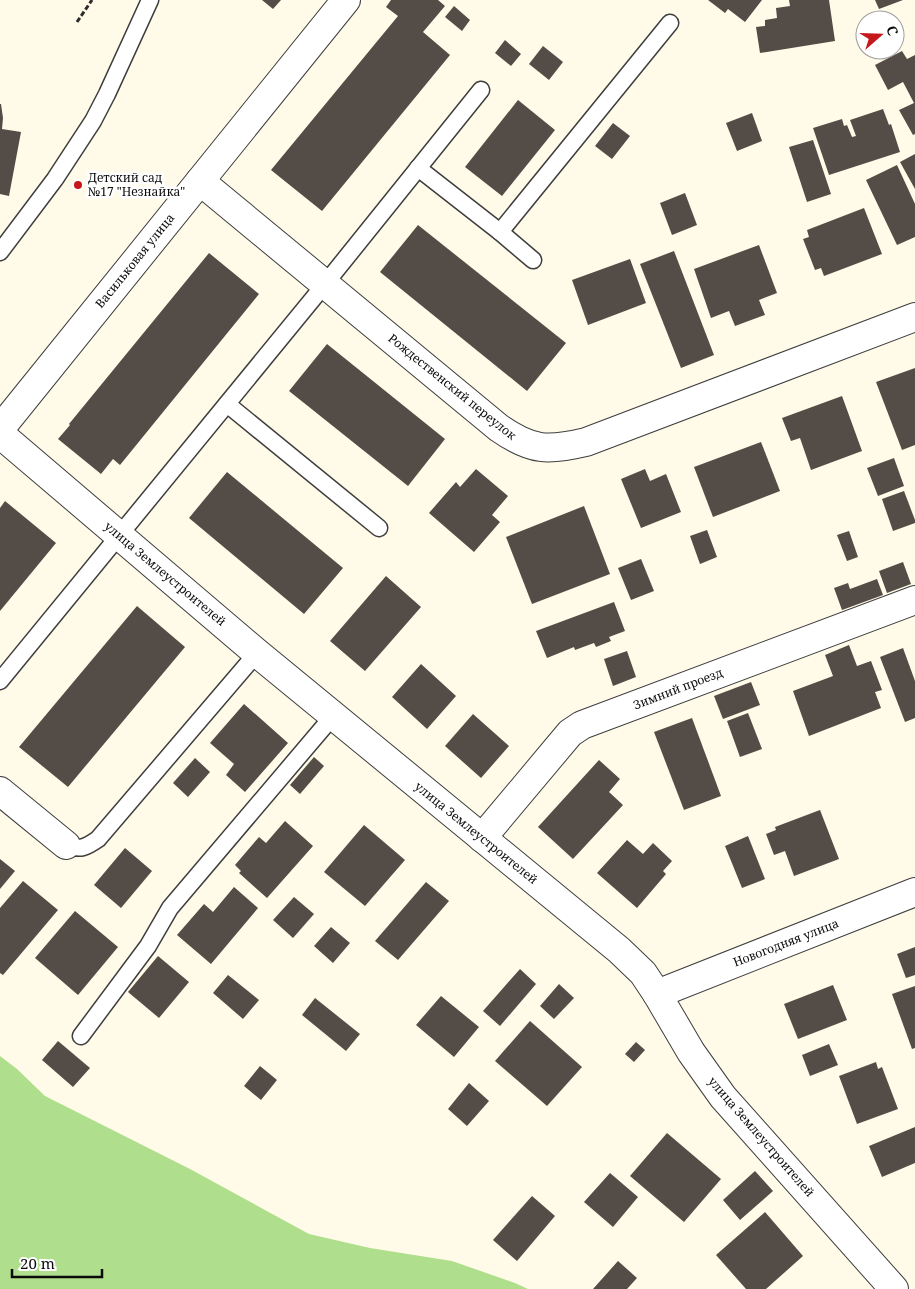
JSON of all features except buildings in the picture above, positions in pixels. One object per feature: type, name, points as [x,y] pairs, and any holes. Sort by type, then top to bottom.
[{"type":"street","name":"Васильковая улица","points":[[0,429],[346,0]]},
{"type":"street","name":"Рождественский переулок","points":[[200,181],[500,428],[529,446],[548,449],[586,442],[915,317]]},
{"type":"street","name":"улица Землеустроителей","points":[[0,434],[257,653],[620,950],[643,973],[691,1052],[723,1097],[894,1289]]},
{"type":"street","name":"Зимний проезд","points":[[482,838],[570,733],[582,725],[915,600]]},
{"type":"street","points":[[0,791],[66,845]]},
{"type":"street","name":"Новогодняя улица","points":[[657,994],[915,892]]},
{"type":"lane","points":[[2,244],[55,178],[93,121],[108,94],[150,0]]},
{"type":"lane","points":[[500,232],[670,23]]},
{"type":"lane","points":[[0,681],[481,90]]},
{"type":"lane","points":[[418,168],[533,260]]},
{"type":"lane","points":[[227,404],[379,528]]},
{"type":"lane","points":[[66,845],[77,848],[88,846],[98,839],[257,653]]},
{"type":"lane","points":[[80,1036],[148,946],[170,908],[333,716]]},
{"type":"path","points":[[76,22],[92,0]]},
{"type":"green space","points":[[0,1056],[17,1069],[45,1096],[190,1169],[309,1234],[370,1248],[452,1261],[528,1289],[0,1289]]},
{"type":"place","name":"Детский сад №17 \"Незнайка\"","points":[[78,185]]}]
